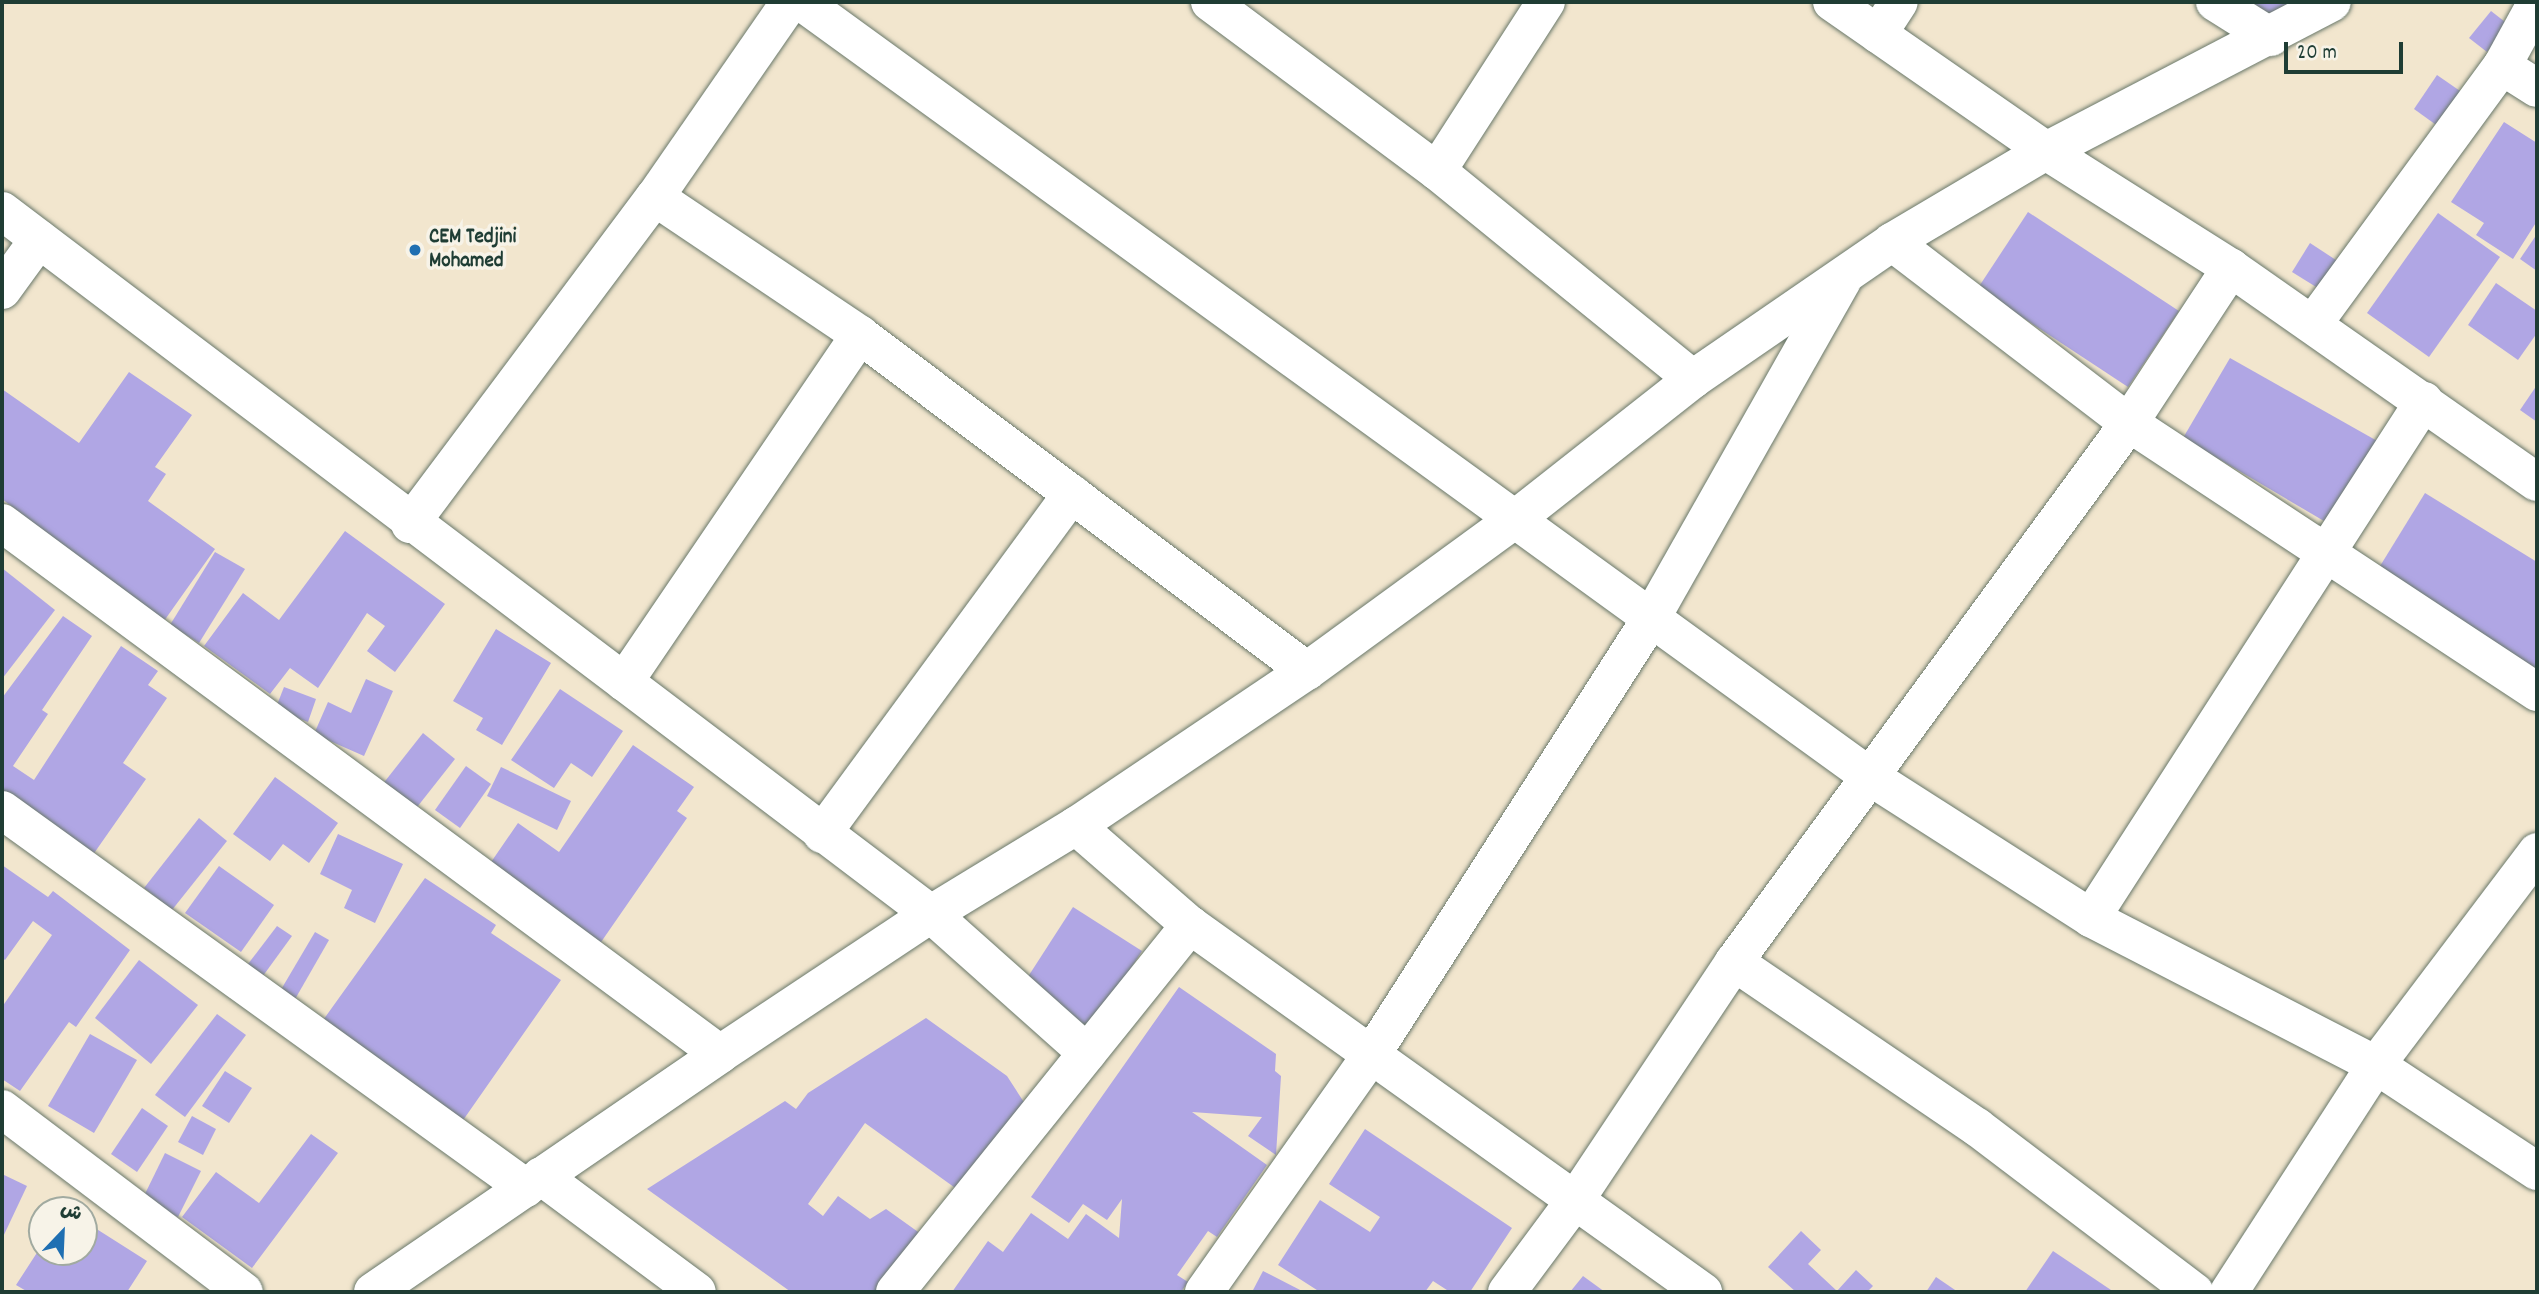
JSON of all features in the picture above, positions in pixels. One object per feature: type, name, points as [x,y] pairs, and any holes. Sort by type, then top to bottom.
[{"type":"street","points":[[410,524],[655,197],[790,2]]},
{"type":"street","points":[[802,2],[1650,620],[1869,776],[2091,918],[2376,1066],[2537,1171]]},
{"type":"street","points":[[1210,2],[1437,171],[1693,379]]},
{"type":"street","points":[[1437,171],[1546,2]]},
{"type":"street","points":[[1832,2],[2046,151],[2231,268],[2537,482]]},
{"type":"street","points":[[1878,34],[1899,2]]},
{"type":"street","points":[[2215,2],[2271,37]]},
{"type":"street","points":[[373,1292],[720,1054],[931,914],[1076,826],[1307,671],[1514,520],[1693,379],[1842,280],[1892,242],[2046,151],[2271,37],[2332,2]]},
{"type":"street","points":[[2313,324],[2502,66],[2537,2]]},
{"type":"street","points":[[2502,66],[2537,88]]},
{"type":"street","points":[[655,197],[860,335],[1307,671]]},
{"type":"street","points":[[2,211],[410,524],[931,914],[1087,1053]]},
{"type":"street","points":[[2,290],[39,239]]},
{"type":"street","points":[[1892,242],[2129,423],[2537,692]]},
{"type":"street","points":[[1507,1292],[1576,1199],[1734,962],[2129,423],[2231,268]]},
{"type":"street","points":[[1204,1292],[1372,1054],[1650,620],[1842,280]]},
{"type":"street","points":[[624,682],[860,335]]},
{"type":"street","points":[[2091,918],[2329,554],[2424,401]]},
{"type":"street","points":[[822,834],[1072,494]]},
{"type":"street","points":[[2,523],[720,1054]]},
{"type":"street","points":[[2,810],[533,1182],[697,1292]]},
{"type":"street","points":[[1076,826],[1190,925],[1703,1292]]},
{"type":"street","points":[[2229,1292],[2376,1066],[2537,852]]},
{"type":"street","points":[[895,1292],[1190,925]]},
{"type":"street","points":[[1734,962],[1977,1128],[2194,1292]]},
{"type":"street","points":[[2,1109],[244,1292]]},
{"type":"building","points":[[2242,2],[2319,2],[2293,38]]},
{"type":"building","points":[[2491,11],[2509,25],[2487,52],[2469,38]]},
{"type":"building","points":[[2437,75],[2463,93],[2439,127],[2414,109]]},
{"type":"building","points":[[2504,122],[2537,143],[2537,221],[2513,259],[2476,235],[2484,223],[2451,202]]},
{"type":"building","points":[[2028,212],[2179,311],[2128,387],[1978,288]]},
{"type":"building","points":[[2438,213],[2500,257],[2429,357],[2367,313]]},
{"type":"building","points":[[2537,234],[2537,271],[2520,259]]},
{"type":"building","points":[[2310,243],[2339,262],[2321,290],[2292,272]]},
{"type":"building","points":[[2496,283],[2537,311],[2537,333],[2518,360],[2468,325]]},
{"type":"building","points":[[2230,358],[2395,451],[2346,534],[2183,438]]},
{"type":"building","points":[[129,372],[192,415],[155,467],[166,474],[148,501],[215,549],[164,621],[20,519],[23,515],[2,499],[2,389],[79,443]]},
{"type":"building","points":[[2537,385],[2537,422],[2520,410]]},
{"type":"building","points":[[2425,493],[2537,562],[2535,669],[2377,571]]},
{"type":"building","points":[[345,531],[445,604],[395,672],[367,651],[385,626],[367,613],[318,688],[290,668],[270,694],[204,646],[243,593],[279,620]]},
{"type":"building","points":[[215,552],[245,569],[199,643],[170,625]]},
{"type":"building","points":[[2,568],[55,610],[2,679]]},
{"type":"building","points":[[63,616],[92,636],[42,710],[48,714],[13,766],[34,780],[121,646],[158,671],[148,685],[167,698],[123,763],[146,779],[90,859],[2,799],[2,698]]},
{"type":"building","points":[[496,629],[551,663],[502,745],[476,730],[483,718],[453,701]]},
{"type":"building","points":[[366,679],[393,691],[364,756],[314,734],[328,702],[351,713]]},
{"type":"building","points":[[284,687],[316,699],[308,722],[275,710]]},
{"type":"building","points":[[560,689],[623,731],[592,777],[571,763],[554,788],[511,760]]},
{"type":"building","points":[[423,733],[455,759],[414,811],[382,785]]},
{"type":"building","points":[[633,745],[694,787],[677,811],[687,818],[599,945],[487,868],[518,823],[559,852]]},
{"type":"building","points":[[466,766],[491,784],[460,828],[435,810]]},
{"type":"building","points":[[501,767],[571,801],[557,830],[487,796]]},
{"type":"building","points":[[275,777],[338,823],[309,863],[283,844],[270,861],[233,834]]},
{"type":"building","points":[[199,818],[227,841],[172,910],[144,888]]},
{"type":"building","points":[[338,834],[403,864],[375,923],[344,908],[352,890],[320,874]]},
{"type":"building","points":[[2,865],[48,897],[53,891],[130,950],[76,1027],[69,1022],[20,1091],[2,1079],[2,1007],[52,935],[33,921],[5,960],[2,958]]},
{"type":"building","points":[[219,866],[274,905],[241,952],[185,913]]},
{"type":"building","points":[[425,878],[496,925],[491,933],[561,980],[459,1126],[316,1030]]},
{"type":"building","points":[[1073,907],[1142,951],[1091,1030],[1022,986]]},
{"type":"building","points":[[277,926],[292,936],[260,980],[245,968]]},
{"type":"building","points":[[315,932],[329,940],[294,1001],[279,993]]},
{"type":"building","points":[[139,960],[198,1005],[151,1064],[95,1018]]},
{"type":"building","points":[[1179,987],[1276,1054],[1275,1071],[1281,1076],[1276,1155],[1248,1136],[1262,1117],[1192,1112],[1267,1165],[1217,1237],[1208,1231],[1177,1275],[1188,1282],[1181,1292],[952,1292],[988,1241],[1003,1252],[1031,1213],[1068,1239],[1086,1214],[1119,1238],[1122,1199],[1107,1220],[1083,1204],[1069,1223],[1031,1197]]},
{"type":"building","points":[[217,1014],[246,1035],[185,1117],[155,1095]]},
{"type":"building","points":[[926,1018],[1007,1076],[1027,1107],[965,1195],[865,1123],[808,1204],[823,1216],[838,1196],[870,1219],[886,1209],[935,1244],[886,1292],[791,1292],[647,1189],[785,1101],[796,1109],[808,1093]]},
{"type":"building","points":[[90,1034],[137,1060],[94,1133],[48,1106]]},
{"type":"building","points":[[225,1071],[252,1088],[229,1123],[202,1106]]},
{"type":"building","points":[[142,1108],[168,1126],[137,1172],[111,1154]]},
{"type":"building","points":[[192,1116],[216,1129],[203,1155],[178,1142]]},
{"type":"building","points":[[1365,1129],[1512,1228],[1470,1292],[1450,1292],[1433,1281],[1425,1292],[1320,1292],[1278,1265],[1320,1200],[1370,1232],[1380,1217],[1329,1184]]},
{"type":"building","points":[[311,1134],[338,1153],[252,1268],[182,1217],[216,1172],[259,1203]]},
{"type":"building","points":[[165,1153],[201,1171],[178,1217],[142,1200]]},
{"type":"building","points":[[2,1174],[27,1186],[2,1239]]},
{"type":"building","points":[[98,1230],[147,1261],[127,1292],[28,1292],[16,1285],[28,1266],[98,1266]]},
{"type":"building","points":[[1801,1231],[1821,1250],[1808,1264],[1837,1291],[1856,1270],[1873,1286],[1867,1292],[1796,1292],[1768,1267]]},
{"type":"building","points":[[2053,1251],[2114,1292],[2025,1292]]},
{"type":"building","points":[[1263,1271],[1304,1292],[1252,1292]]},
{"type":"building","points":[[1583,1276],[1605,1292],[1570,1292]]},
{"type":"building","points":[[1936,1277],[1958,1292],[1926,1292]]},
{"type":"place","name":"CEM Tedjini Mohamed","points":[[415,250]]}]
